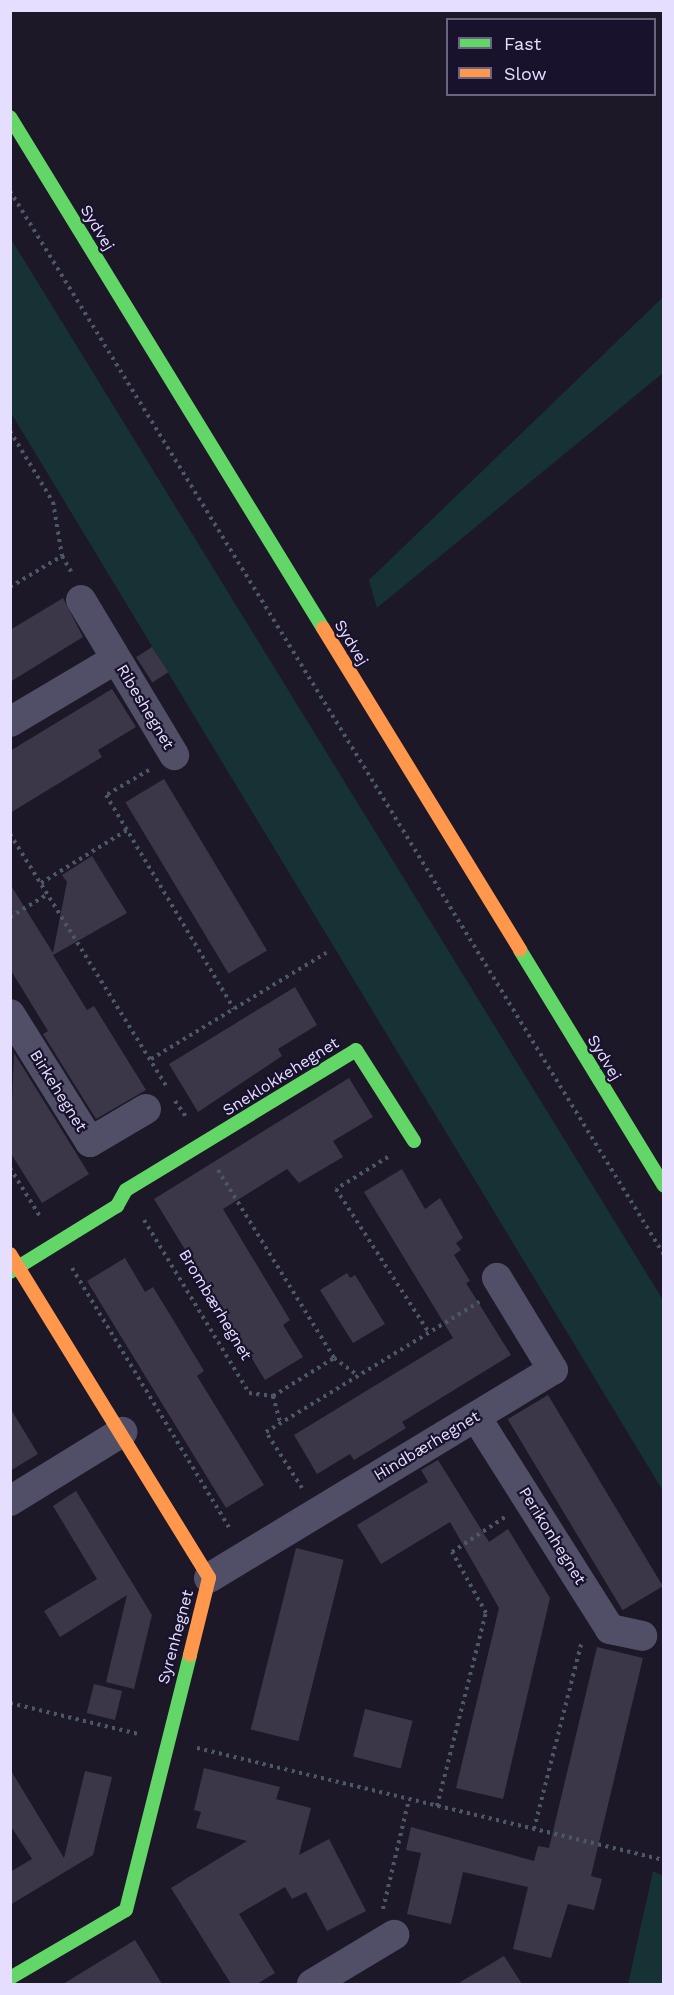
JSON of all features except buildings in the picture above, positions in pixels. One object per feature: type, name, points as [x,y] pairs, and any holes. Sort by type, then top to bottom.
[{"type":"street","name":"Sydvej","points":[[10,117],[663,1186]]},
{"type":"street","name":"Ribeshegnet","points":[[81,600],[174,755]]},
{"type":"street","points":[[10,722],[116,659]]},
{"type":"street","name":"Birkehegnet","points":[[10,1014],[90,1142],[146,1109]]},
{"type":"street","name":"Sneklokkehegnet","points":[[126,1190],[356,1050],[414,1141]]},
{"type":"street","points":[[14,1269],[117,1206],[126,1190]]},
{"type":"street","name":"Syrenhegnet","points":[[10,1254],[14,1269],[122,1432],[209,1578],[166,1741],[126,1910],[10,1978]]},
{"type":"street","name":"Hindbærhegnet","points":[[209,1578],[553,1370],[500,1283]]},
{"type":"street","name":"Perikonhegnet","points":[[476,1416],[610,1629],[642,1636]]},
{"type":"street","points":[[10,1502],[122,1432]]},
{"type":"street","points":[[312,1984],[394,1935]]},
{"type":"path","points":[[10,191],[663,1255]]},
{"type":"path","points":[[10,431],[53,502],[62,556],[83,591],[81,600]]},
{"type":"path","points":[[10,587],[62,556]]},
{"type":"path","points":[[174,755],[106,795],[234,1009]]},
{"type":"path","points":[[41,883],[127,830]]},
{"type":"path","points":[[10,917],[48,894]]},
{"type":"path","points":[[151,1059],[326,953]]},
{"type":"path","points":[[414,1141],[336,1189],[428,1331]]},
{"type":"path","points":[[10,1168],[246,1555]]},
{"type":"path","name":"Brombærhegnet","points":[[126,1190],[249,1393],[273,1396]]},
{"type":"path","points":[[317,1513],[266,1432],[428,1331],[500,1283]]},
{"type":"path","points":[[280,1423],[273,1396],[334,1358],[357,1375]]},
{"type":"path","points":[[437,1806],[486,1613],[452,1552],[530,1501]]},
{"type":"path","points":[[534,1829],[582,1638],[603,1617]]},
{"type":"path","points":[[10,1703],[663,1860]]},
{"type":"path","points":[[394,1935],[382,1914],[409,1799]]},
{"type":"green space","points":[[11,239],[663,1300],[663,1491],[11,413]]},
{"type":"green space","points":[[663,297],[663,373],[377,608],[369,580]]},
{"type":"green space","points":[[653,1871],[663,1876],[663,1984],[628,1984]]},
{"type":"traffic: fast","points":[[10,117],[323,628]]},
{"type":"traffic: fast","points":[[520,950],[664,1186]]},
{"type":"traffic: fast","points":[[10,1272],[117,1206],[126,1190],[356,1050],[414,1141]]},
{"type":"traffic: fast","points":[[10,1978],[126,1910],[190,1655]]},
{"type":"traffic: slow","points":[[323,628],[520,950]]},
{"type":"traffic: slow","points":[[10,1254],[209,1578],[190,1655]]}]
